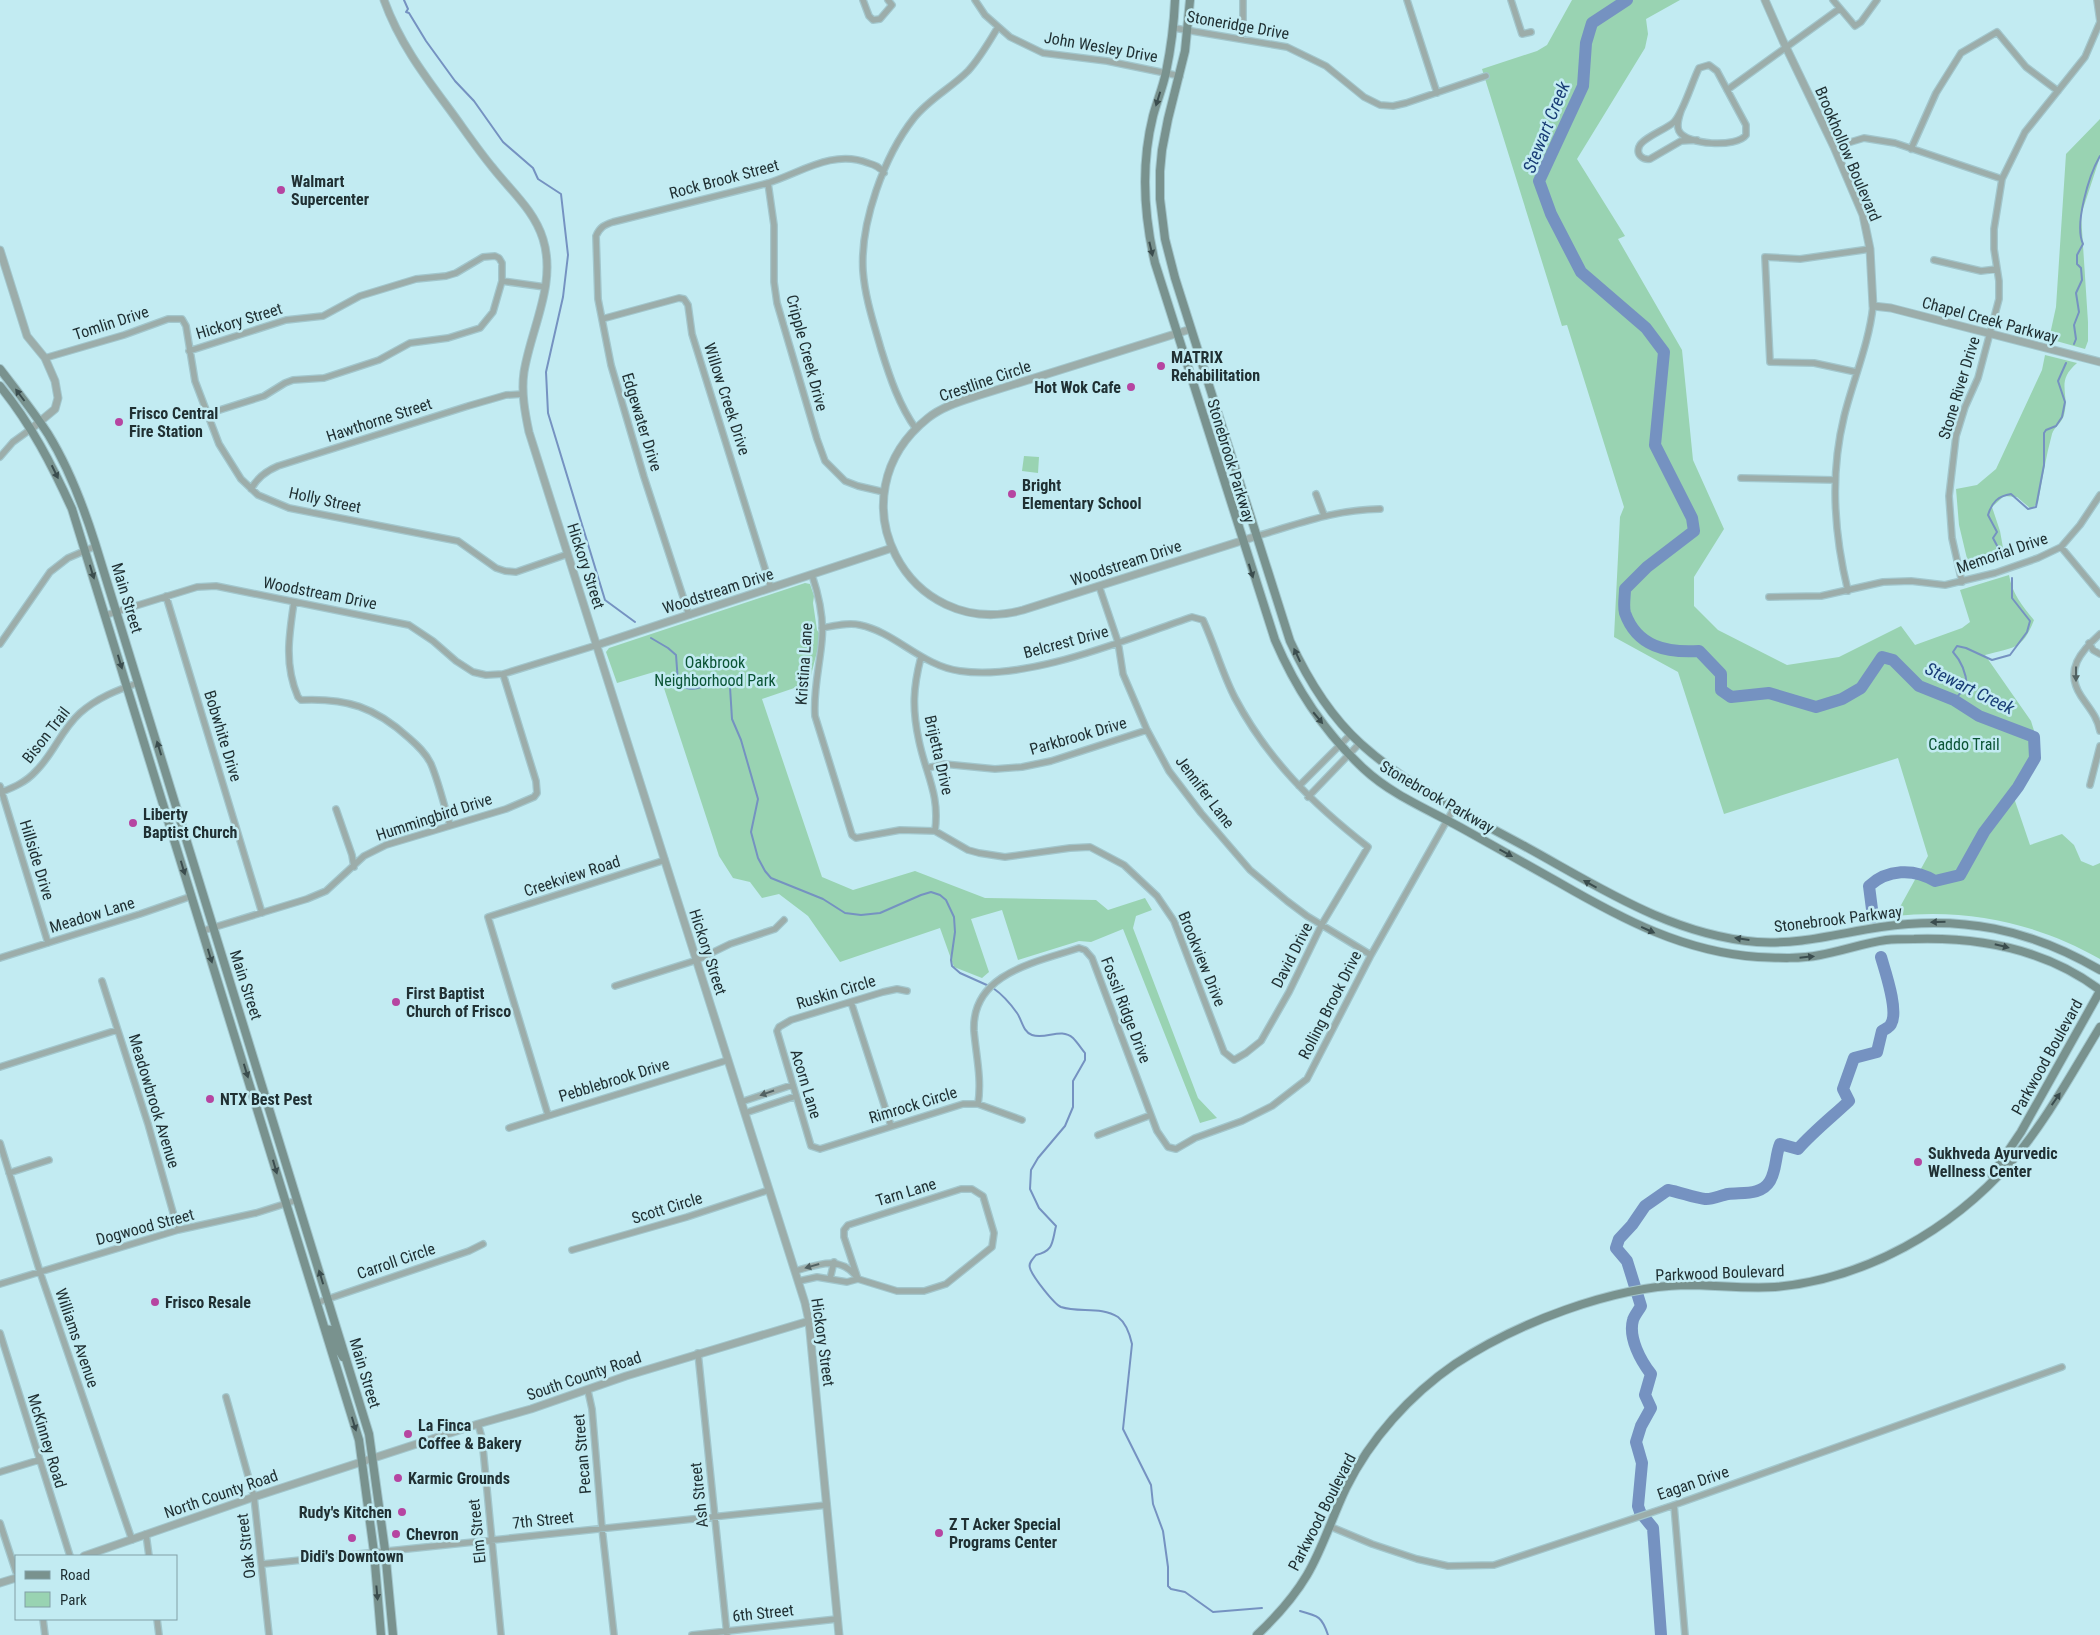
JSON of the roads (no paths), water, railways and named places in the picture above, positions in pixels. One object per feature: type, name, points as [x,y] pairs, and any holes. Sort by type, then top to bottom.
[{"type":"main road","name":"Stonebrook Parkway","points":[[1175,0],[1174,28],[1166,73],[1153,117],[1148,149],[1146,200],[1149,236],[1155,263],[1266,618],[1283,661],[1308,705],[1349,755],[1366,771],[1395,792],[1626,920],[1654,933],[1708,950],[1749,956],[1790,958],[1819,955],[1887,940],[1932,938],[1970,940],[1995,944],[2041,958],[2068,970],[2100,991]]},
{"type":"main road","name":"Stonebrook Parkway","points":[[1190,0],[1189,29],[1162,150],[1160,199],[1169,260],[1258,536],[1281,615],[1301,664],[1315,688],[1351,734],[1402,776],[1454,808],[1596,887],[1664,920],[1694,930],[1757,942],[1840,936],[1880,927],[1916,923],[1940,922],[1973,925],[2016,933],[2048,944],[2100,970]]},
{"type":"main road","points":[[1146,189],[1160,188]]},
{"type":"main road","points":[[1146,200],[1160,199]]},
{"type":"main road","name":"Main Street","points":[[0,369],[40,422],[68,471],[82,503],[347,1360],[369,1434],[368,1460],[381,1635]]},
{"type":"main road","name":"Main Street","points":[[0,386],[31,429],[54,469],[69,501],[106,616],[316,1303],[359,1440],[368,1460],[385,1550],[393,1635]]},
{"type":"main road","points":[[159,791],[171,787]]},
{"type":"main road","points":[[1559,883],[1567,870]]},
{"type":"main road","points":[[1970,940],[1973,925]]},
{"type":"main road","points":[[1708,950],[1714,934]]},
{"type":"main road","name":"Parkwood Boulevard","points":[[1984,1188],[2021,1132],[2100,991]]},
{"type":"main road","points":[[228,1014],[240,1010]]},
{"type":"main road","name":"Parkwood Boulevard","points":[[1257,1635],[1282,1609],[1307,1575],[1345,1489],[1368,1450],[1399,1412],[1434,1380],[1461,1361],[1496,1341],[1582,1304],[1609,1296],[1652,1288],[1686,1285],[1774,1287],[1805,1283],[1889,1256],[1915,1242],[1958,1212],[2011,1162],[2063,1089],[2100,1027]]},
{"type":"main road","points":[[239,1047],[250,1044]]},
{"type":"main road","points":[[261,1121],[272,1117]]},
{"type":"main road","points":[[325,1329],[331,1330],[340,1354],[347,1360]]},
{"type":"main road","points":[[343,1388],[354,1384]]},
{"type":"street","name":"Hickory Street","points":[[384,0],[393,24],[410,55],[492,167],[531,213],[538,226],[548,263],[545,287],[525,365],[524,412],[799,1281],[810,1321],[839,1635]]},
{"type":"street","points":[[863,0],[869,16],[873,20],[880,19],[890,3],[898,0]]},
{"type":"street","name":"John Wesley Drive","points":[[975,0],[985,15],[1010,37],[1043,53],[1107,61],[1180,76]]},
{"type":"street","points":[[1241,39],[1243,0]]},
{"type":"street","points":[[1407,0],[1437,93]]},
{"type":"street","points":[[1511,0],[1522,34],[1531,32]]},
{"type":"street","name":"Brookhollow Boulevard","points":[[1765,0],[1834,147],[1863,215],[1870,249],[1873,306],[1869,330],[1843,418],[1835,480],[1835,511],[1839,555],[1848,591]]},
{"type":"street","points":[[1833,0],[1855,26],[1861,22],[1878,0]]},
{"type":"street","name":"Stone River Drive","points":[[1962,582],[1952,538],[1949,496],[1956,436],[1965,407],[1978,378],[1999,299],[1994,229],[2002,179],[2025,132],[2085,57],[2100,21],[2097,0]]},
{"type":"street","points":[[1727,90],[1839,9]]},
{"type":"street","points":[[916,429],[899,403],[870,312],[863,271],[865,234],[875,195],[884,173],[897,144],[912,120],[921,109],[967,72],[979,58],[998,27]]},
{"type":"street","name":"Stoneridge Drive","points":[[1174,28],[1189,29],[1287,47],[1326,66],[1364,98],[1380,105],[1393,106],[1486,76]]},
{"type":"street","points":[[1911,149],[1936,93],[1961,53],[1997,32],[2026,67],[2058,91]]},
{"type":"street","points":[[1681,111],[1672,124],[1641,144],[1638,150],[1640,155],[1644,159],[1650,159],[1681,141],[1697,140],[1724,143],[1739,141],[1745,137],[1746,125],[1717,71],[1709,65],[1699,68],[1692,81],[1677,126],[1679,132],[1683,135],[1697,140]]},
{"type":"street","points":[[1834,147],[1864,138],[1895,143],[2002,179]]},
{"type":"street","name":"Rock Brook Street","points":[[598,230],[603,225],[613,222],[788,177],[816,163],[849,159],[866,162],[881,168],[884,173]]},
{"type":"street","name":"Cripple Creek Drive","points":[[768,183],[774,225],[774,282],[778,304],[816,439],[825,461],[845,481],[884,492]]},
{"type":"street","name":"Edgewater Drive","points":[[598,230],[596,236],[598,298],[611,365],[689,615]]},
{"type":"street","points":[[1856,372],[1814,362],[1770,362],[1766,257],[1800,259],[1870,249]]},
{"type":"street","points":[[0,250],[26,336],[45,358],[55,381],[58,398],[55,409],[13,442],[0,457]]},
{"type":"street","name":"Hickory Street","points":[[189,351],[286,320],[324,316],[360,296],[416,279],[456,273],[483,257],[490,255],[499,258],[502,263],[502,281],[490,318],[480,328],[448,338],[410,343],[379,360],[324,378],[294,380],[255,399],[207,414]]},
{"type":"street","points":[[1934,260],[1981,271],[1997,269]]},
{"type":"street","points":[[502,281],[545,287]]},
{"type":"street","name":"Willow Creek Drive","points":[[602,319],[679,298],[684,299],[688,305],[692,334],[697,352],[771,588]]},
{"type":"street","name":"Chapel Creek Parkway","points":[[1873,306],[1891,308],[2100,362]]},
{"type":"street","name":"Tomlin Drive","points":[[45,358],[124,336],[168,319],[179,318],[184,322]]},
{"type":"street","name":"Holly Street","points":[[184,322],[196,381],[207,414],[225,453],[241,479],[265,499],[289,508],[458,541],[496,568],[505,571],[516,572],[568,554]]},
{"type":"street","name":"Crestline Circle","points":[[892,548],[883,513],[884,492],[892,461],[902,444],[930,417],[948,406],[1191,328]]},
{"type":"street","name":"Hawthorne Street","points":[[251,489],[256,480],[278,466],[468,406],[506,395],[524,394]]},
{"type":"street","points":[[1741,478],[1835,480]]},
{"type":"street","points":[[1316,494],[1324,515]]},
{"type":"street","name":"Memorial Drive","points":[[1769,597],[1821,596],[1883,582],[1911,581],[1945,585],[1962,582],[2038,558],[2061,547],[2080,525],[2100,495]]},
{"type":"street","name":"Woodstream Drive","points":[[106,616],[166,596],[205,586],[216,586],[409,625],[419,630],[456,661],[473,672],[486,675],[503,674],[892,548],[902,566],[918,586],[941,602],[968,612],[988,616],[1012,614],[1324,515],[1356,510],[1380,509]]},
{"type":"street","points":[[0,644],[50,572],[68,558],[96,546]]},
{"type":"street","points":[[2061,547],[2100,594]]},
{"type":"street","name":"Kristina Lane","points":[[812,575],[819,595],[822,628],[814,699],[814,716],[849,829],[856,838]]},
{"type":"street","name":"Jennifer Lane","points":[[1099,586],[1118,642],[1124,674],[1147,730],[1169,770],[1201,814],[1250,870],[1287,901],[1371,955]]},
{"type":"street","name":"Bobwhite Drive","points":[[166,596],[262,913]]},
{"type":"street","points":[[294,602],[288,661],[298,697],[301,700],[330,701],[356,705],[376,712],[390,722],[421,750],[431,763],[450,825]]},
{"type":"street","name":"Belcrest Drive","points":[[822,628],[859,624],[878,631],[920,657],[958,671],[1009,670],[1049,664],[1192,617],[1203,620],[1235,697],[1268,751],[1299,786]]},
{"type":"street","points":[[2100,634],[2089,643],[2077,660],[2075,679],[2081,695],[2096,718],[2100,731]]},
{"type":"street","points":[[2089,643],[2092,650],[2100,654]]},
{"type":"street","name":"Brijetta Drive","points":[[920,657],[913,692],[919,742],[937,802],[935,831]]},
{"type":"street","name":"Hummingbird Drive","points":[[202,930],[307,899],[326,891],[364,856],[386,846],[530,800],[537,793],[536,781],[503,674]]},
{"type":"street","name":"Bison Trail","points":[[1,789],[22,783],[36,772],[66,729],[79,714],[94,702],[138,683]]},
{"type":"street","name":"Parkbrook Drive","points":[[927,768],[944,764],[995,769],[1022,767],[1066,757],[1147,730]]},
{"type":"street","points":[[1351,734],[1299,786],[1308,797],[1360,743]]},
{"type":"street","points":[[2090,785],[2100,746]]},
{"type":"street","name":"Hillside Drive","points":[[1,789],[48,943]]},
{"type":"street","name":"David Drive","points":[[1228,1057],[1234,1060],[1261,1041],[1289,992],[1322,924],[1368,847],[1308,797]]},
{"type":"street","name":"Rolling Brook Drive","points":[[1171,1149],[1176,1149],[1195,1138],[1252,1117],[1272,1106],[1307,1079],[1371,955],[1454,808]]},
{"type":"street","points":[[336,809],[352,855],[354,867]]},
{"type":"street","name":"Brookview Drive","points":[[856,838],[900,830],[935,831],[968,850],[985,855],[1005,857],[1090,847],[1124,865],[1157,896],[1174,921],[1220,1046],[1228,1057]]},
{"type":"street","name":"Creekview Road","points":[[548,1115],[488,917],[665,860]]},
{"type":"street","name":"Meadow Lane","points":[[0,958],[192,896]]},
{"type":"street","points":[[614,986],[697,960],[730,944],[775,929],[784,920]]},
{"type":"street","name":"Fossil Ridge Drive","points":[[978,1104],[981,1088],[974,1028],[978,1005],[983,996],[998,978],[1009,972],[1079,948],[1088,952],[1092,958],[1151,1115],[1160,1136],[1171,1149]]},
{"type":"street","name":"Meadowbrook Avenue","points":[[102,981],[148,1124],[178,1230]]},
{"type":"street","name":"Ruskin Circle","points":[[777,1030],[791,1020],[882,992],[907,991]]},
{"type":"street","points":[[851,1002],[891,1126]]},
{"type":"street","points":[[0,1067],[117,1030]]},
{"type":"street","name":"Acorn Lane","points":[[777,1030],[811,1146]]},
{"type":"street","name":"Pebblebrook Drive","points":[[509,1128],[728,1060]]},
{"type":"street","points":[[742,1102],[792,1085]]},
{"type":"street","points":[[745,1114],[796,1096]]},
{"type":"street","name":"Rimrock Circle","points":[[811,1146],[820,1149],[952,1106],[978,1104],[1022,1120]]},
{"type":"street","points":[[1098,1135],[1151,1115]]},
{"type":"street","name":"Williams Avenue","points":[[0,1143],[40,1272],[132,1540]]},
{"type":"street","points":[[9,1173],[49,1160]]},
{"type":"street","name":"Tarn Lane","points":[[961,1189],[976,1190],[983,1196],[994,1233],[994,1242],[988,1252],[955,1278],[934,1289],[914,1292],[897,1291],[858,1279],[844,1237],[846,1228],[851,1223],[961,1189]]},
{"type":"street","name":"Scott Circle","points":[[572,1250],[687,1217],[769,1190]]},
{"type":"street","name":"Dogwood Street","points":[[0,1284],[178,1230],[248,1215],[298,1200]]},
{"type":"street","name":"Carroll Circle","points":[[316,1303],[469,1251],[483,1244]]},
{"type":"street","points":[[830,1279],[834,1262]]},
{"type":"street","points":[[795,1271],[834,1262],[845,1266],[858,1279],[847,1282],[817,1277],[799,1281]]},
{"type":"street","name":"South County Road","points":[[368,1460],[588,1391],[626,1376],[698,1353],[810,1321]]},
{"type":"street","name":"McKinney Road","points":[[0,1333],[3,1354],[70,1555]]},
{"type":"street","name":"Ash Street","points":[[698,1353],[727,1633]]},
{"type":"street","name":"Eagan Drive","points":[[1329,1526],[1417,1560],[1448,1566],[1483,1566],[1504,1562],[1674,1505],[2062,1368]]},
{"type":"street","name":"Pecan Street","points":[[588,1391],[592,1409],[602,1528],[614,1635]]},
{"type":"street","name":"Oak Street","points":[[226,1397],[254,1497],[270,1635]]},
{"type":"street","name":"Elm Street","points":[[478,1424],[482,1438],[502,1635]]},
{"type":"street","points":[[0,1472],[38,1460]]},
{"type":"street","name":"North County Road","points":[[87,1555],[368,1460]]},
{"type":"street","name":"7th Street","points":[[263,1564],[826,1505]]},
{"type":"street","points":[[1674,1505],[1685,1635]]},
{"type":"street","points":[[0,1523],[15,1569]]},
{"type":"street","points":[[146,1534],[149,1555]]},
{"type":"street","points":[[0,1583],[15,1578]]},
{"type":"street","name":"6th Street","points":[[692,1635],[727,1633],[837,1618]]},
{"type":"street","points":[[43,1620],[45,1635]]},
{"type":"street","points":[[157,1620],[159,1635]]},
{"type":"waterway","points":[[404,0],[408,9],[406,12],[409,13],[426,41],[455,81],[474,101],[503,142],[533,168],[538,179],[561,194],[568,255],[563,297],[546,372],[548,413],[605,600],[635,622]]},
{"type":"waterway","name":"Stewart Creek","points":[[1627,0],[1592,23],[1586,43],[1583,86],[1539,181],[1551,214],[1581,272],[1646,328],[1664,352],[1655,445],[1692,518],[1694,531],[1647,567],[1625,589],[1624,610],[1630,624],[1637,634],[1654,646],[1676,651],[1699,651],[1721,674],[1721,690],[1731,697],[1769,693],[1816,707],[1842,699],[1861,688],[1882,657],[1893,660],[1919,686],[1954,700],[1979,716],[2034,737],[2035,758],[2018,787],[1984,832],[1960,875],[1935,881],[1910,872],[1884,876],[1869,886],[1873,917]]},
{"type":"waterway","name":"Stewart Creek","points":[[2074,344],[2076,339],[2074,325],[2079,312],[2076,293],[2082,280],[2081,268],[2077,264],[2077,255],[2083,244],[2080,224],[2087,187],[2100,156]]},
{"type":"waterway","points":[[2003,557],[1993,538],[1997,532],[1988,515],[1996,500],[2011,494],[2028,509],[2036,507],[2044,465],[2044,433],[2046,430],[2056,426],[2062,417],[2065,402],[2058,381],[2066,363]]},
{"type":"waterway","points":[[1954,700],[1967,686],[1963,668],[1953,652],[1957,646],[1992,660],[2010,655],[2027,632],[2030,621],[2012,598],[2012,578]]},
{"type":"waterway","points":[[651,638],[676,655],[678,682],[683,687],[689,689],[717,684],[724,684],[730,687],[732,719],[741,740],[758,799],[751,832],[758,858],[771,878],[823,899],[845,913],[861,915],[880,913],[931,892],[940,895],[946,900],[954,917],[955,932],[951,960],[952,966],[960,973],[989,986]]},
{"type":"waterway","name":"Stewart Creek","points":[[1661,1635],[1653,1528],[1640,1512],[1638,1506],[1642,1463],[1636,1442],[1641,1426],[1651,1408],[1645,1395],[1651,1374],[1643,1363],[1632,1334],[1633,1320],[1641,1306],[1627,1261],[1616,1248],[1619,1239],[1632,1225],[1645,1206],[1668,1190],[1708,1199],[1762,1189],[1770,1181],[1780,1144],[1798,1149],[1849,1101],[1843,1089],[1854,1058],[1877,1052],[1882,1031],[1889,1027],[1893,1018],[1892,1001],[1881,957]]},
{"type":"waterway","points":[[993,988],[1012,1006],[1029,1033],[1037,1036],[1068,1035],[1085,1053],[1085,1060],[1073,1081],[1073,1107],[1065,1126],[1038,1158],[1031,1170],[1030,1189],[1039,1208],[1056,1226],[1051,1245],[1046,1251],[1036,1255],[1030,1266],[1039,1283],[1061,1307],[1111,1314],[1118,1317],[1127,1329],[1132,1344],[1123,1429],[1151,1485],[1153,1504],[1163,1531],[1168,1567],[1168,1586],[1171,1589],[1185,1592],[1213,1612],[1262,1608]]},
{"type":"waterway","points":[[1300,1611],[1319,1618],[1324,1624],[1328,1635]]},
{"type":"place","name":"Walmart Supercenter","points":[[281,190]]},
{"type":"place","name":"MATRIX Rehabilitation","points":[[1161,366]]},
{"type":"place","name":"Hot Wok Cafe","points":[[1131,387]]},
{"type":"place","name":"Frisco Central Fire Station","points":[[119,422]]},
{"type":"place","name":"Bright Elementary School","points":[[1012,494]]},
{"type":"place","name":"Liberty Baptist Church","points":[[133,823]]},
{"type":"place","name":"First Baptist Church of Frisco","points":[[396,1002]]},
{"type":"place","name":"NTX Best Pest","points":[[210,1099]]},
{"type":"place","name":"Sukhveda Ayurvedic Wellness Center","points":[[1918,1162]]},
{"type":"place","name":"Frisco Resale","points":[[155,1302]]},
{"type":"place","name":"La Finca Coffee & Bakery","points":[[408,1434]]},
{"type":"place","name":"Karmic Grounds","points":[[398,1478]]},
{"type":"place","name":"Rudy's Kitchen","points":[[402,1512]]},
{"type":"place","name":"Z T Acker Special Programs Center","points":[[939,1533]]},
{"type":"place","name":"Chevron","points":[[396,1534]]},
{"type":"place","name":"Didi's Downtown","points":[[352,1538]]},
{"type":"park label","name":"Oakbrook Neighborhood Park","points":[[715,671]]},
{"type":"park label","name":"Caddo Trail","points":[[1964,744]]}]
